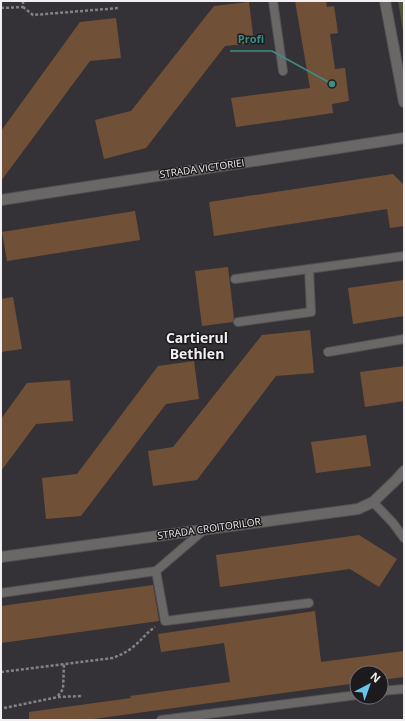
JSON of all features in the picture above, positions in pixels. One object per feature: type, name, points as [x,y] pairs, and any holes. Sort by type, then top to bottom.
[{"type":"street","points":[[385,1],[404,102]]},
{"type":"street","name":"STRADA VICTORIEI","points":[[1,200],[404,138]]},
{"type":"street","name":"STRADA CROITORILOR","points":[[1,557],[206,528],[358,509],[373,502],[404,471]]},
{"type":"lane","points":[[273,1],[283,71]]},
{"type":"lane","points":[[234,279],[404,256]]},
{"type":"lane","points":[[238,322],[311,312],[309,269]]},
{"type":"lane","points":[[328,352],[404,339]]},
{"type":"lane","points":[[373,502],[393,523],[404,538]]},
{"type":"lane","points":[[1,593],[156,571],[206,528]]},
{"type":"lane","points":[[156,571],[165,621],[309,603]]},
{"type":"lane","points":[[389,691],[404,688]]},
{"type":"lane","points":[[161,720],[349,696]]},
{"type":"path","points":[[23,1],[24,6],[33,15],[119,8]]},
{"type":"path","points":[[1,8],[24,6]]},
{"type":"path","points":[[1,672],[112,658],[125,653],[148,631],[165,621]]},
{"type":"path","points":[[58,697],[63,689],[64,664]]},
{"type":"path","points":[[4,708],[58,697],[83,696]]},
{"type":"green space","points":[[398,1],[404,1],[404,37]]},
{"type":"building","points":[[295,1],[326,1],[327,7],[334,6],[338,33],[330,34],[335,69],[345,68],[349,101],[332,104],[333,113],[236,127],[231,98],[310,88]]},
{"type":"building","points":[[249,2],[254,43],[225,46],[146,148],[104,159],[95,120],[131,111],[214,6]]},
{"type":"building","points":[[116,18],[121,58],[90,61],[1,181],[1,131],[80,22]]},
{"type":"building","points":[[393,174],[404,185],[404,226],[390,228],[387,209],[214,236],[209,202]]},
{"type":"building","points":[[135,211],[140,240],[7,261],[2,232]]},
{"type":"building","points":[[228,267],[234,318],[233,322],[202,326],[195,271]]},
{"type":"building","points":[[404,280],[404,316],[353,324],[348,288]]},
{"type":"building","points":[[13,297],[22,349],[1,352],[1,299]]},
{"type":"building","points":[[310,330],[314,373],[276,376],[197,480],[153,486],[148,451],[173,447],[262,335]]},
{"type":"building","points":[[194,361],[199,399],[166,404],[81,516],[46,519],[42,478],[77,474],[158,366]]},
{"type":"building","points":[[404,366],[404,401],[365,407],[360,372]]},
{"type":"building","points":[[70,380],[73,421],[36,424],[1,471],[1,419],[27,383]]},
{"type":"building","points":[[366,435],[371,466],[316,473],[311,442]]},
{"type":"building","points":[[359,535],[397,559],[379,587],[350,569],[220,587],[216,555]]},
{"type":"building","points":[[153,585],[159,621],[1,643],[1,606]]},
{"type":"building","points":[[315,611],[321,662],[404,651],[404,677],[389,679],[389,665],[349,665],[349,684],[86,720],[29,720],[29,712],[131,698],[130,696],[230,682],[224,643],[161,652],[158,634]]},
{"type":"place","name":"Profi","points":[[332,84]]},
{"type":"district","name":"Cartierul Bethlen","points":[[197,346]]}]
